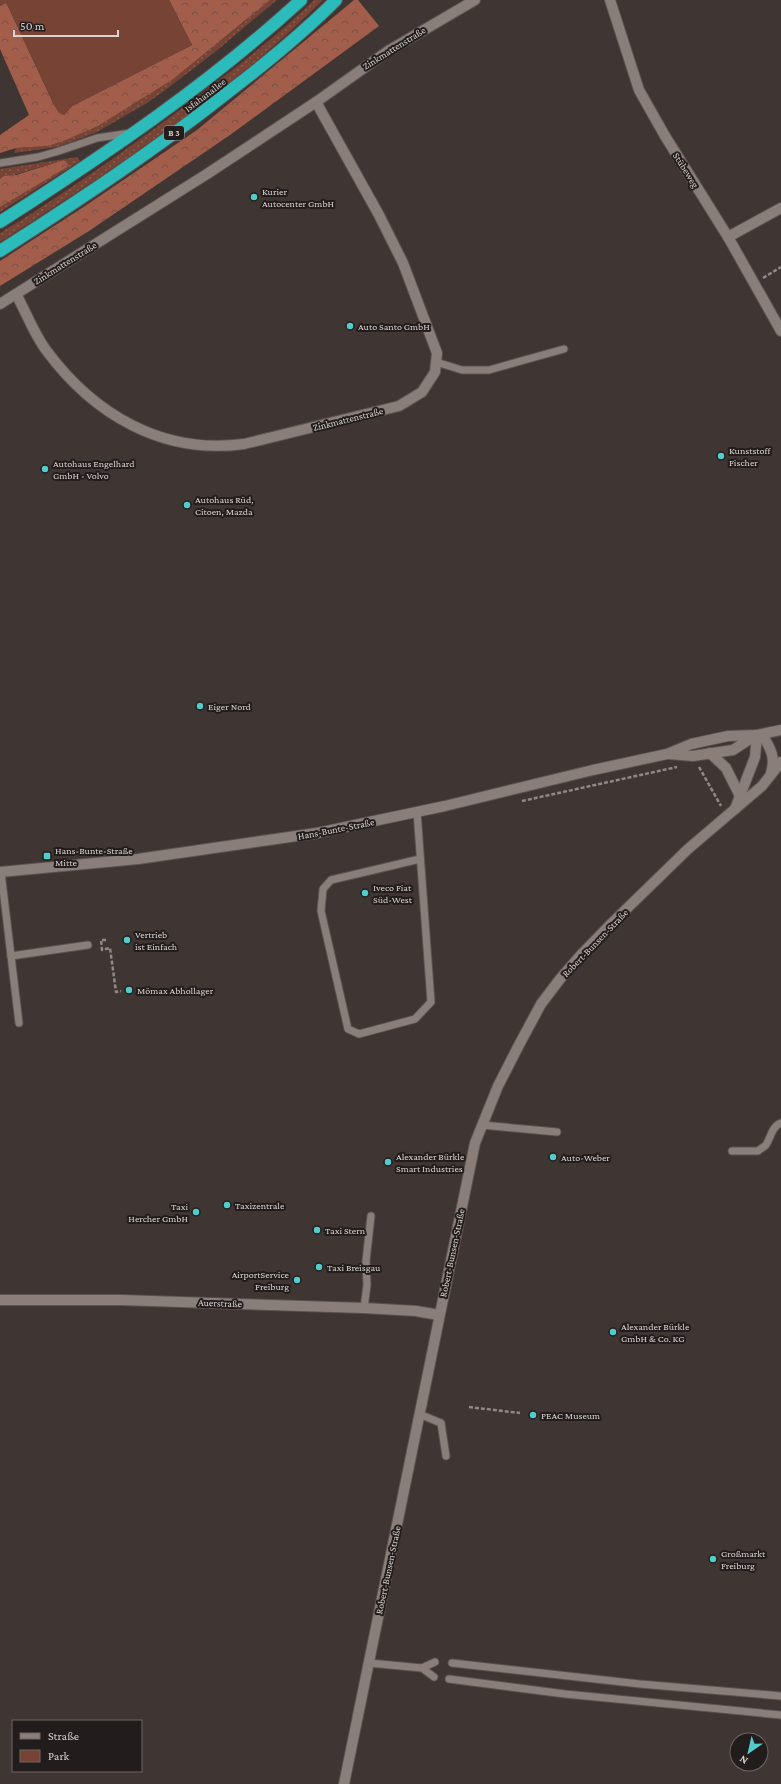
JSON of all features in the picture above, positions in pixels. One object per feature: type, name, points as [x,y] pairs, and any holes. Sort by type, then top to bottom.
[{"type":"highway","name":"Isfahanallee","points":[[0,222],[137,132],[220,70],[301,0]]},
{"type":"highway","name":"Isfahanallee","points":[[0,251],[132,164],[206,110],[258,69],[336,0]]},
{"type":"street","name":"Zinkmattenstraße","points":[[0,304],[200,178],[316,102],[388,51],[475,0]]},
{"type":"street","name":"Stübeweg","points":[[610,0],[639,90],[665,136],[728,237],[781,331]]},
{"type":"street","name":"Zinkmattenstraße","points":[[16,294],[45,349],[61,369],[86,395],[116,417],[138,429],[161,437],[195,445],[223,447],[244,444],[399,406],[422,392],[435,372],[437,353],[403,263],[379,215],[316,102]]},
{"type":"street","points":[[728,237],[781,208]]},
{"type":"street","name":"Hans-Bunte-Straße","points":[[1,872],[105,863],[317,834],[667,754],[698,742],[728,736],[760,734],[781,730]]},
{"type":"street","points":[[760,734],[772,753],[774,763],[770,775]]},
{"type":"street","points":[[735,809],[739,794],[755,757],[760,734]]},
{"type":"street","name":"Hans-Bunte-Straße","points":[[667,754],[693,756],[733,750],[760,734]]},
{"type":"street","points":[[710,753],[726,768],[739,794]]},
{"type":"street","name":"Robert-Bunsen-Straße","points":[[344,1784],[475,1143],[498,1086],[518,1045],[541,1004],[580,956],[688,849],[762,786],[781,762]]},
{"type":"street","name":"Auerstraße","points":[[0,1300],[120,1300],[364,1308],[416,1311],[440,1315]]},
{"type":"lane","points":[[0,163],[38,157],[97,138],[137,132]]},
{"type":"lane","points":[[436,362],[462,370],[489,370],[564,349]]},
{"type":"lane","points":[[417,812],[432,1002],[415,1019],[359,1034],[348,1029],[321,911],[323,889],[331,880],[420,859]]},
{"type":"lane","points":[[1,872],[19,1023]]},
{"type":"lane","points":[[12,956],[88,945]]},
{"type":"lane","points":[[732,1151],[758,1151],[765,1145],[773,1130],[778,1123],[781,1122]]},
{"type":"lane","points":[[482,1125],[557,1132]]},
{"type":"lane","points":[[364,1308],[367,1285],[366,1261],[371,1216]]},
{"type":"lane","points":[[420,1414],[441,1423],[446,1456]]},
{"type":"lane","points":[[369,1663],[422,1668],[435,1662]]},
{"type":"lane","points":[[452,1663],[640,1684],[781,1696]]},
{"type":"lane","points":[[422,1668],[434,1677]]},
{"type":"lane","points":[[450,1680],[572,1695],[781,1716]]},
{"type":"path","points":[[754,283],[781,267]]},
{"type":"path","points":[[693,756],[726,816]]},
{"type":"path","points":[[106,940],[101,940],[102,950],[110,948],[116,992],[121,992]]},
{"type":"path","points":[[469,1407],[520,1413]]},
{"type":"green space","points":[[0,0],[169,0],[192,45],[72,106],[64,115],[59,113],[54,105],[6,2],[0,6]]},
{"type":"green space","points":[[169,0],[270,0],[172,80],[98,126],[48,146],[16,148],[0,153],[0,135],[29,115],[0,49],[0,6],[6,2],[54,105],[64,115],[72,106],[192,45]]},
{"type":"green space","points":[[270,0],[277,0],[215,52],[147,103],[97,132],[57,147],[14,153],[16,148],[48,146],[98,126],[172,80]]},
{"type":"green space","points":[[314,0],[323,0],[248,68],[209,99],[85,187],[0,242],[0,233],[71,188],[162,123],[251,55]]},
{"type":"green space","points":[[354,0],[358,0],[379,26],[230,135],[89,231],[0,286],[0,261],[85,206],[197,130]]},
{"type":"green space","points":[[77,157],[80,161],[0,212],[0,207],[68,166],[64,160],[0,179],[0,169]]},
{"type":"green space","points":[[64,160],[69,166],[0,207],[0,179],[4,176],[16,175]]},
{"type":"place","name":"Kurier Autocenter GmbH","points":[[254,197]]},
{"type":"place","name":"Auto Santo GmbH","points":[[350,326]]},
{"type":"place","name":"Kunststoff Fischer","points":[[721,456]]},
{"type":"place","name":"Autohaus Engelhard GmbH - Volvo","points":[[45,469]]},
{"type":"place","name":"Autohaus Rüd, Citoen, Mazda","points":[[187,505]]},
{"type":"place","name":"Eiger Nord","points":[[200,706]]},
{"type":"place","name":"Hans-Bunte-Straße Mitte","points":[[47,856]]},
{"type":"place","name":"Iveco Fiat Süd-West","points":[[365,893]]},
{"type":"place","name":"Vertrieb ist Einfach","points":[[127,940]]},
{"type":"place","name":"Mömax Abhollager","points":[[129,990]]},
{"type":"place","name":"Auto-Weber","points":[[553,1157]]},
{"type":"place","name":"Alexander Bürkle Smart Industries","points":[[388,1162]]},
{"type":"place","name":"Taxizentrale","points":[[227,1205]]},
{"type":"place","name":"Taxi Hercher GmbH","points":[[196,1212]]},
{"type":"place","name":"Taxi Stern","points":[[317,1230]]},
{"type":"place","name":"Taxi Breisgau","points":[[319,1267]]},
{"type":"place","name":"AirportService Freiburg","points":[[297,1280]]},
{"type":"place","name":"Alexander Bürkle GmbH & Co. KG","points":[[613,1332]]},
{"type":"place","name":"PEAC Museum","points":[[533,1415]]},
{"type":"place","name":"Großmarkt Freiburg","points":[[713,1559]]}]
